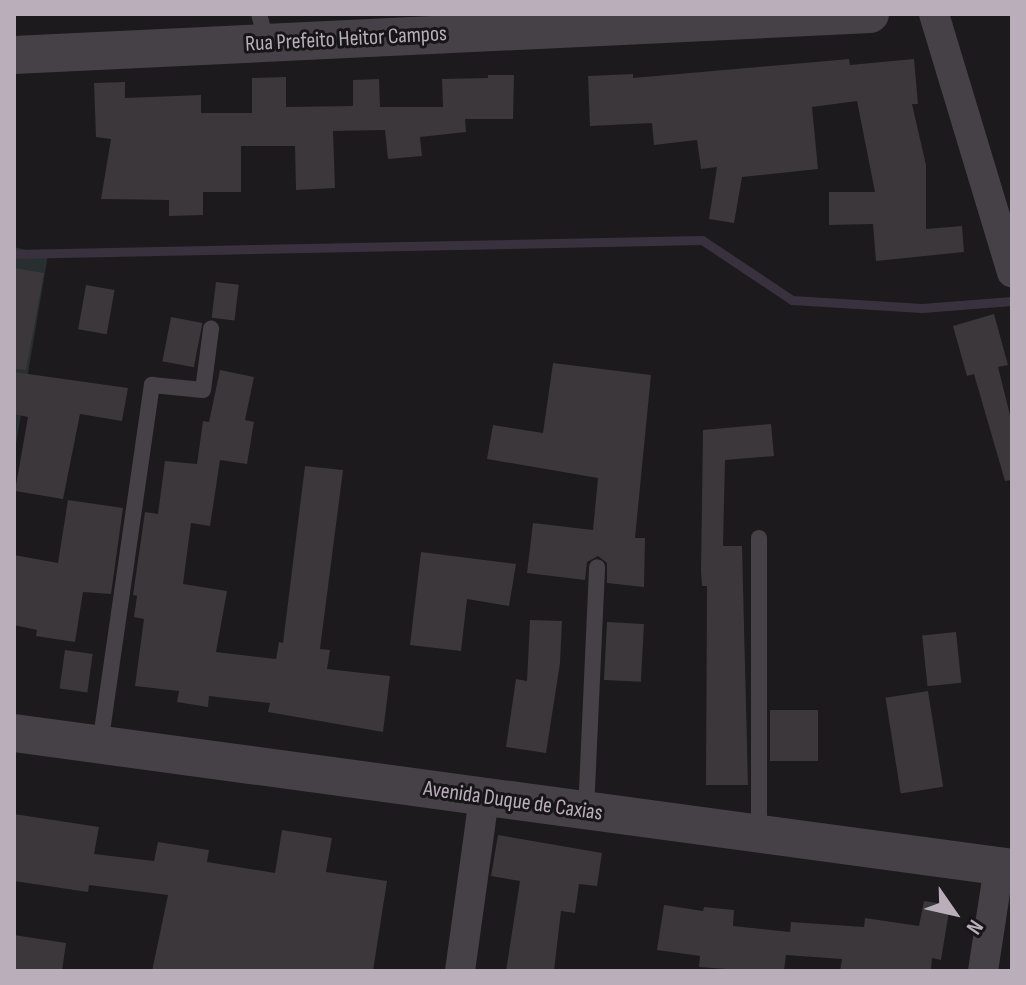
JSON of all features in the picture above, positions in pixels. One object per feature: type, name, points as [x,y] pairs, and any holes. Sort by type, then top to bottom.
[{"type":"street","name":"Rua Prefeito Heitor Campos","points":[[14,55],[263,29],[870,14]]},
{"type":"street","points":[[934,14],[1012,272]]},
{"type":"street","name":"Avenida Duque de Caxias","points":[[14,733],[1005,867]]},
{"type":"street","points":[[460,971],[484,797]]},
{"type":"street","points":[[983,971],[1005,867]]},
{"type":"lane","points":[[100,745],[152,385],[203,390],[211,329]]},
{"type":"lane","points":[[759,538],[759,834]]},
{"type":"lane","points":[[586,811],[597,567]]},
{"type":"shaded area","points":[[14,247],[48,255],[14,456]]},
{"type":"building","points":[[849,59],[850,65],[914,59],[918,104],[912,104],[926,165],[926,229],[962,226],[964,252],[876,261],[873,224],[829,225],[829,192],[875,192],[857,101],[812,107],[818,169],[742,177],[734,223],[709,219],[717,167],[701,169],[697,140],[654,145],[652,123],[590,126],[588,76],[633,74],[633,78]]},
{"type":"building","points":[[488,75],[514,75],[513,119],[465,119],[466,132],[420,137],[422,156],[388,159],[385,130],[333,131],[335,188],[296,190],[295,146],[241,146],[241,192],[203,192],[203,215],[169,216],[169,200],[101,199],[111,139],[96,137],[94,83],[125,82],[125,98],[201,95],[201,113],[252,113],[252,78],[286,77],[286,107],[353,106],[353,80],[379,79],[380,107],[443,107],[442,79],[488,78]]},
{"type":"building","points":[[14,268],[44,273],[26,370],[14,369]]},
{"type":"building","points":[[216,282],[239,285],[234,321],[212,318]]},
{"type":"building","points":[[86,285],[115,290],[107,334],[78,329]]},
{"type":"building","points":[[994,314],[1008,365],[998,367],[1012,423],[1012,480],[1005,481],[974,374],[967,376],[953,326]]},
{"type":"building","points":[[171,317],[202,323],[194,367],[162,361]]},
{"type":"building","points":[[553,363],[651,375],[635,538],[645,538],[644,587],[607,583],[607,563],[598,556],[587,562],[585,580],[527,573],[533,523],[593,530],[598,478],[487,459],[493,425],[543,433]]},
{"type":"building","points":[[220,370],[254,377],[245,420],[254,422],[247,464],[220,460],[210,526],[191,523],[183,584],[227,591],[216,652],[276,659],[279,642],[283,643],[305,466],[343,470],[320,649],[330,650],[327,669],[390,676],[383,732],[268,712],[270,703],[209,696],[208,707],[177,702],[179,691],[135,686],[144,619],[134,617],[137,596],[133,595],[145,512],[158,514],[165,461],[197,464],[203,421],[209,422]]},
{"type":"building","points":[[14,372],[128,388],[122,421],[80,414],[63,499],[15,491],[28,417],[14,414]]},
{"type":"building","points":[[771,424],[774,456],[725,460],[723,546],[742,546],[748,785],[706,785],[707,586],[702,586],[701,571],[703,430]]},
{"type":"building","points":[[68,500],[123,508],[111,594],[83,592],[75,642],[36,636],[37,630],[14,625],[14,555],[58,563]]},
{"type":"building","points":[[421,552],[516,564],[509,606],[467,599],[461,651],[410,645]]},
{"type":"building","points":[[530,620],[562,621],[560,663],[546,753],[506,747],[516,679],[527,681]]},
{"type":"building","points":[[607,622],[644,624],[641,682],[604,680]]},
{"type":"building","points":[[956,632],[961,683],[928,686],[922,636]]},
{"type":"building","points":[[65,650],[93,654],[87,693],[60,689]]},
{"type":"building","points":[[928,691],[943,787],[901,794],[886,698]]},
{"type":"building","points":[[770,710],[818,710],[818,761],[770,761]]},
{"type":"building","points":[[14,814],[99,827],[94,854],[154,861],[158,842],[209,850],[207,862],[275,873],[282,830],[332,838],[326,872],[387,881],[373,971],[152,971],[168,895],[89,885],[88,892],[14,881]]},
{"type":"building","points":[[498,835],[602,853],[597,886],[579,884],[575,913],[561,911],[554,971],[506,971],[520,881],[491,876]]},
{"type":"building","points":[[924,901],[950,905],[941,960],[932,958],[931,971],[840,971],[842,959],[786,955],[784,971],[699,967],[700,956],[657,950],[664,905],[703,911],[704,907],[734,910],[733,926],[790,932],[791,922],[864,927],[865,918],[919,926]]},
{"type":"building","points":[[14,935],[66,943],[62,971],[14,971]]},
{"type":"waterway","points":[[14,254],[702,240],[792,300],[922,308],[1012,301]]}]
